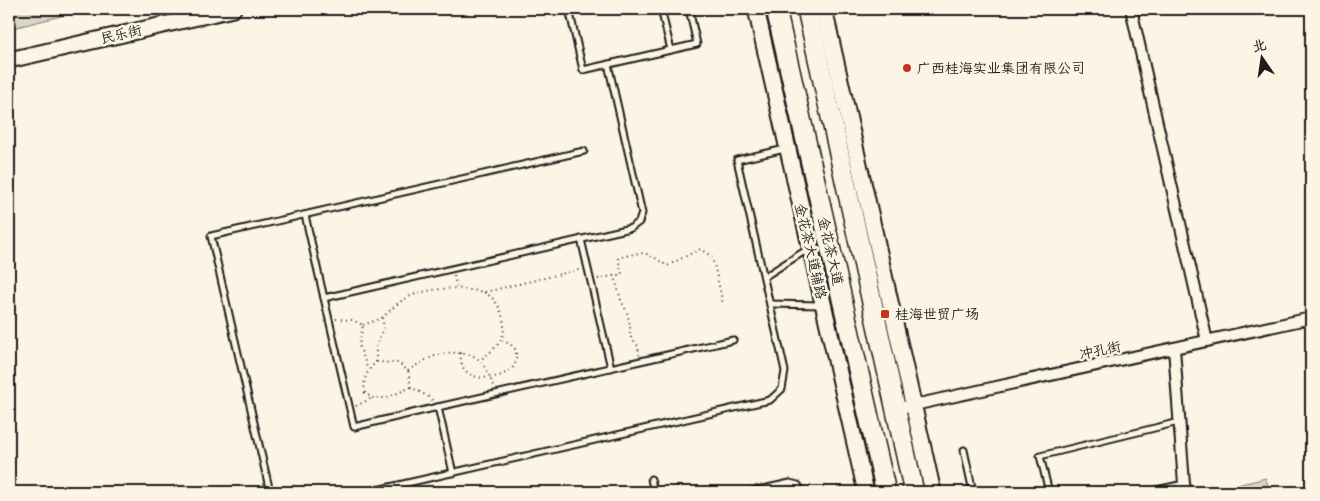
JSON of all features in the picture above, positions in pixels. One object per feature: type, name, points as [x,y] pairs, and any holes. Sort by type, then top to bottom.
[{"type":"highway","name":"金花茶大道","points":[[776,9],[886,492]]},
{"type":"highway","name":"金花茶大道","points":[[807,9],[905,407],[914,492]]},
{"type":"street","name":"民乐街","points":[[9,60],[233,9]]},
{"type":"street","name":"金花茶大道辅路","points":[[756,9],[866,492]]},
{"type":"street","points":[[824,9],[905,407],[933,492]]},
{"type":"street","points":[[1130,9],[1207,341]]},
{"type":"street","name":"冲孔街","points":[[905,407],[1311,318]]},
{"type":"street","points":[[1174,348],[1185,488]]},
{"type":"lane","points":[[569,9],[583,70],[697,44],[689,9]]},
{"type":"lane","points":[[661,9],[671,50]]},
{"type":"lane","points":[[324,298],[631,228],[639,222],[642,213],[608,64]]},
{"type":"lane","points":[[368,492],[770,400],[782,389],[785,371],[737,160],[788,148]]},
{"type":"lane","points":[[270,492],[211,236],[584,151]]},
{"type":"lane","points":[[305,215],[354,427],[733,340]]},
{"type":"lane","points":[[581,239],[610,368]]},
{"type":"lane","points":[[764,277],[811,248]]},
{"type":"lane","points":[[770,304],[824,306]]},
{"type":"lane","points":[[438,407],[453,473]]},
{"type":"lane","points":[[1049,492],[1040,456],[1179,422]]},
{"type":"lane","points":[[964,450],[973,492]]},
{"type":"lane","points":[[651,479],[654,492]]},
{"type":"lane","points":[[748,492],[790,483],[798,485],[802,492]]},
{"type":"lane","points":[[1147,492],[1185,488]]},
{"type":"path","points":[[590,281],[622,274],[618,258],[640,252],[652,256],[667,266],[700,249],[711,256],[716,268],[722,304]]},
{"type":"path","points":[[452,268],[457,288]]},
{"type":"path","points":[[329,318],[352,320],[363,325],[382,318],[399,302],[426,291],[457,288],[484,292],[588,268]]},
{"type":"path","points":[[614,276],[621,300],[627,312],[630,336],[638,346],[639,362]]},
{"type":"path","points":[[480,360],[501,340],[505,328],[502,312],[494,300],[484,292]]},
{"type":"path","points":[[372,398],[365,393],[364,383],[368,370],[376,362],[376,347],[384,327],[382,318]]},
{"type":"path","points":[[363,325],[359,345],[368,370]]},
{"type":"path","points":[[460,353],[463,368],[470,375],[480,378],[503,374],[513,367],[517,359],[516,350],[510,344],[501,340]]},
{"type":"path","points":[[408,371],[426,359],[438,354],[453,352],[472,355],[480,360],[490,377],[496,394]]},
{"type":"path","points":[[376,362],[400,363],[408,371],[411,387]]},
{"type":"path","points":[[350,408],[372,398],[387,398],[411,387]]},
{"type":"path","points":[[411,387],[429,397],[438,407]]},
{"type":"shaded area","points":[[9,9],[89,9],[9,29]]},
{"type":"shaded area","points":[[1266,478],[1269,492],[1221,492],[1221,489]]},
{"type":"place","name":"广西桂海实业集团有限公司","points":[[907,68]]},
{"type":"place","name":"桂海世贸广场","points":[[885,314]]}]
